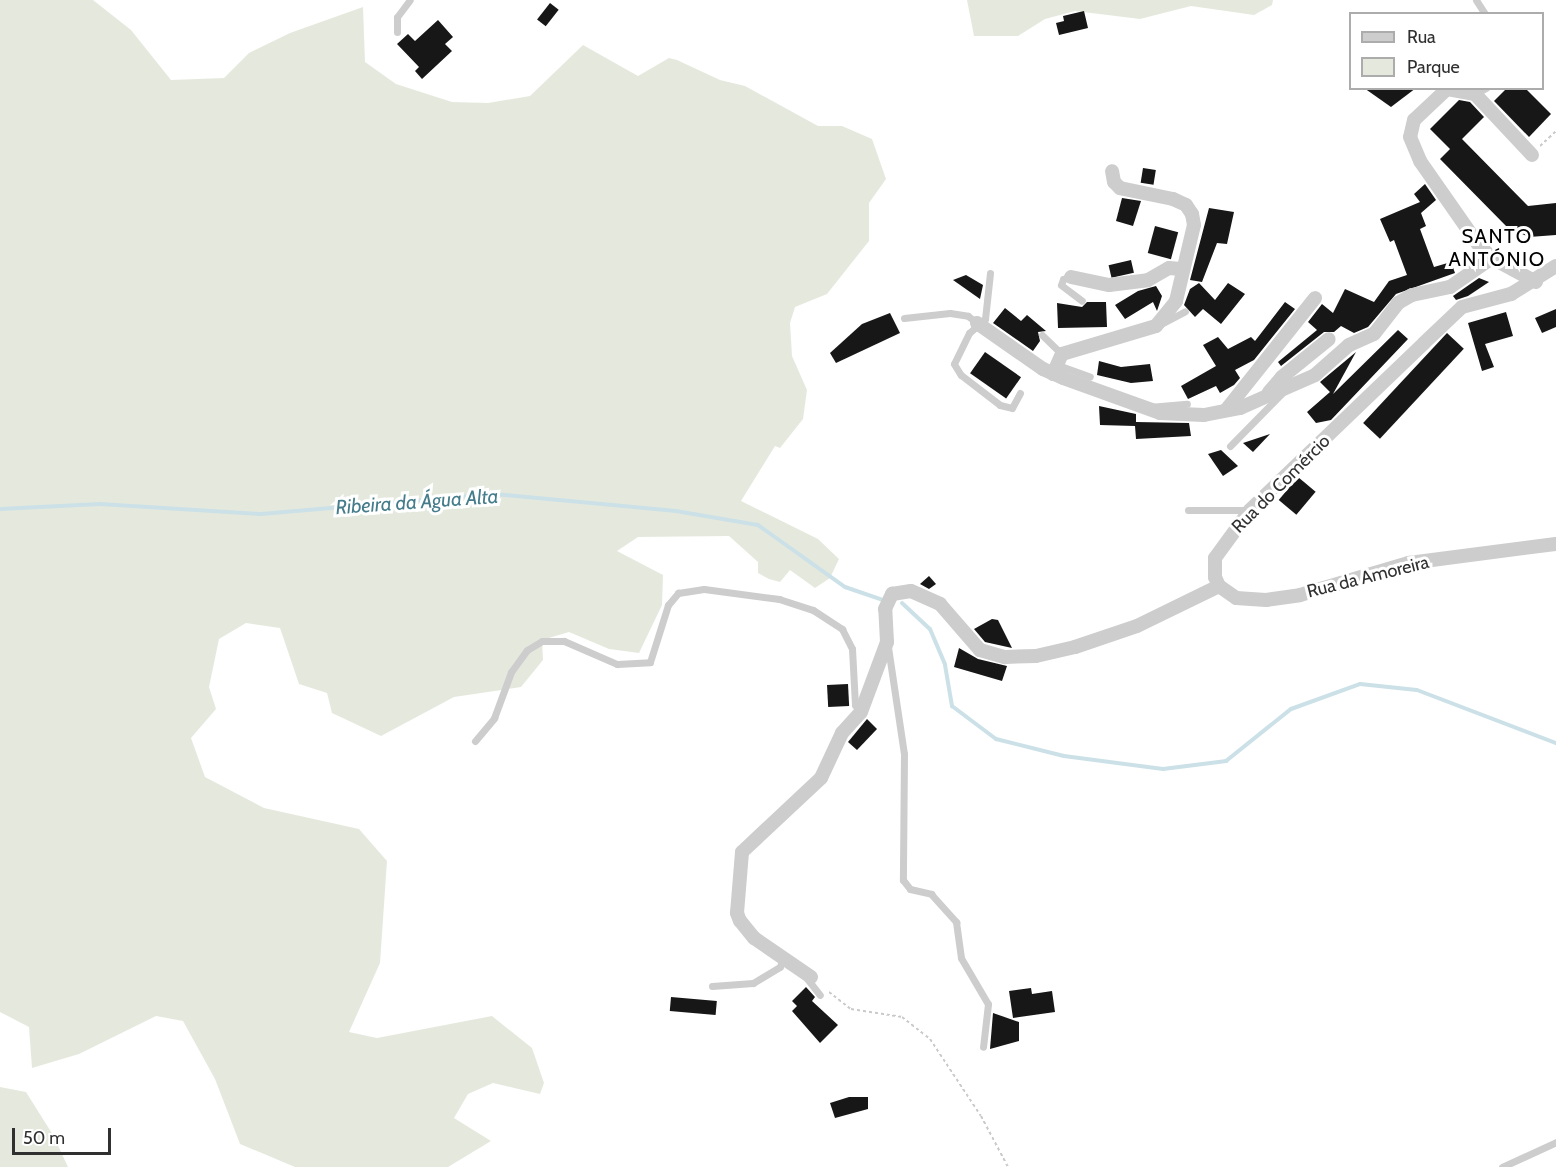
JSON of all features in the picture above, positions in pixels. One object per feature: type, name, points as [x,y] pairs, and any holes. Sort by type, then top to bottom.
[{"type":"street","points":[[1447,90],[1414,120],[1410,137],[1420,161],[1492,258],[1536,282]]},
{"type":"street","points":[[1464,90],[1481,91],[1532,154]]},
{"type":"street","points":[[1057,364],[1156,326],[1176,301],[1181,269],[1194,225],[1186,205],[1120,188],[1114,182],[1112,171]]},
{"type":"street","points":[[977,323],[1147,407],[1179,415],[1226,410],[1315,375],[1349,345],[1374,334],[1398,303],[1412,295],[1450,287],[1492,258]]},
{"type":"street","name":"Rua do Comércio","points":[[1219,586],[1215,577],[1215,558],[1250,510],[1462,307],[1511,294],[1536,282],[1556,266]]},
{"type":"street","points":[[1071,277],[1109,285],[1148,280],[1169,268],[1181,269]]},
{"type":"street","points":[[1226,410],[1315,298]]},
{"type":"street","points":[[1268,394],[1277,381],[1329,339]]},
{"type":"street","name":"Rua da Amoreira","points":[[1219,586],[1236,598],[1266,600],[1300,595],[1409,563],[1556,544]]},
{"type":"street","points":[[806,974],[754,938],[740,921],[737,913],[742,852],[821,778],[842,733],[861,712],[887,642],[885,609],[892,594],[911,591],[940,604],[980,650],[1005,657],[1036,656],[1137,626],[1219,586]]},
{"type":"lane","points":[[397,32],[397,17],[410,0]]},
{"type":"lane","points":[[990,273],[985,319],[977,323],[955,356],[954,364],[961,375],[1000,405],[1012,408],[1020,393]]},
{"type":"lane","points":[[1071,277],[1063,279],[1061,285],[1082,301]]},
{"type":"lane","points":[[1156,326],[1185,311]]},
{"type":"lane","points":[[904,318],[950,313],[968,316],[977,323]]},
{"type":"lane","points":[[1042,335],[1057,364],[1090,377]]},
{"type":"lane","points":[[1230,446],[1282,394],[1282,388]]},
{"type":"lane","points":[[1147,407],[1187,404]]},
{"type":"lane","points":[[1188,510],[1250,510]]},
{"type":"lane","points":[[475,741],[494,718],[510,672],[527,650],[542,641],[564,641],[617,664],[650,663],[668,605],[678,593],[704,589],[779,599],[813,610],[842,629],[852,649],[855,705],[861,712]]},
{"type":"lane","points":[[887,642],[903,754],[903,880],[910,889],[931,894],[956,922],[961,958],[988,1004],[983,1047]]},
{"type":"lane","points":[[712,986],[753,983],[780,967],[782,959]]},
{"type":"lane","points":[[806,974],[820,995]]},
{"type":"lane","points":[[1502,1167],[1556,1142]]},
{"type":"path","points":[[1532,154],[1556,131]]},
{"type":"path","points":[[806,974],[851,1009],[890,1012],[930,1039],[975,1106],[1008,1167]]},
{"type":"green space","points":[[0,0],[93,0],[131,30],[171,80],[224,78],[249,53],[290,33],[363,7],[365,62],[396,84],[452,102],[488,103],[530,96],[583,45],[638,76],[669,58],[677,60],[720,80],[745,86],[818,126],[842,126],[872,139],[886,179],[869,203],[869,241],[827,294],[795,307],[790,323],[792,356],[807,390],[803,419],[780,448],[775,446],[741,501],[818,539],[839,559],[830,578],[815,588],[790,570],[780,582],[769,579],[758,573],[758,562],[729,536],[638,537],[617,551],[663,575],[662,605],[639,653],[609,649],[569,632],[542,640],[543,660],[521,687],[454,697],[381,736],[332,713],[327,693],[299,684],[280,628],[246,623],[219,639],[209,687],[216,709],[191,738],[205,777],[264,808],[359,829],[387,861],[380,963],[349,1032],[377,1038],[492,1016],[532,1048],[544,1083],[540,1094],[493,1083],[468,1094],[454,1118],[491,1141],[448,1167],[295,1167],[240,1144],[215,1079],[183,1021],[156,1016],[79,1054],[32,1068],[29,1027],[0,1012]]},
{"type":"green space","points":[[967,0],[1273,0],[1272,5],[1254,15],[1191,6],[1140,19],[1075,11],[1045,19],[1018,36],[974,36]]},
{"type":"green space","points":[[0,1087],[26,1092],[53,1135],[68,1167],[0,1167]]},
{"type":"building","points":[[550,3],[559,10],[546,26],[537,20]]},
{"type":"building","points":[[1084,11],[1088,28],[1059,35],[1056,23],[1064,21],[1063,16]]},
{"type":"building","points":[[438,20],[453,37],[445,44],[452,51],[422,79],[415,71],[419,67],[397,44],[408,34],[415,41]]},
{"type":"building","points":[[1367,90],[1413,90],[1391,107]]},
{"type":"building","points":[[1505,90],[1527,90],[1551,114],[1529,137],[1494,101]]},
{"type":"building","points":[[1459,100],[1470,102],[1484,117],[1462,139],[1528,206],[1556,203],[1556,235],[1529,237],[1507,227],[1440,159],[1450,149],[1430,129]]},
{"type":"building","points":[[1143,168],[1156,170],[1153,185],[1141,183]]},
{"type":"building","points":[[1425,184],[1436,200],[1421,213],[1426,226],[1420,229],[1434,267],[1451,262],[1455,273],[1396,294],[1368,327],[1354,333],[1341,326],[1334,332],[1324,332],[1281,366],[1278,362],[1317,330],[1308,322],[1322,304],[1333,313],[1345,289],[1374,302],[1389,281],[1407,275],[1394,240],[1390,242],[1380,219],[1420,202],[1414,194]]},
{"type":"building","points":[[1122,198],[1141,201],[1133,226],[1116,221]]},
{"type":"building","points":[[1209,208],[1234,212],[1227,244],[1217,243],[1202,282],[1190,280]]},
{"type":"building","points":[[1155,226],[1178,232],[1171,259],[1148,253]]},
{"type":"building","points":[[1131,260],[1134,273],[1112,278],[1109,265]]},
{"type":"building","points":[[966,275],[983,285],[980,299],[953,280]]},
{"type":"building","points":[[1479,278],[1489,282],[1468,296],[1456,300],[1453,296]]},
{"type":"building","points":[[1199,283],[1215,300],[1228,283],[1245,294],[1221,324],[1203,309],[1195,317],[1184,305],[1190,289]]},
{"type":"building","points":[[1156,286],[1162,296],[1157,311],[1153,302],[1125,319],[1115,305],[1138,291]]},
{"type":"building","points":[[1087,302],[1106,302],[1107,327],[1058,328],[1057,303],[1082,307]]},
{"type":"building","points":[[1285,302],[1295,309],[1254,360],[1235,370],[1240,378],[1234,385],[1220,393],[1216,386],[1188,399],[1181,386],[1216,366],[1203,345],[1218,337],[1228,349],[1251,337],[1255,341]]},
{"type":"building","points":[[1005,308],[1021,321],[1027,315],[1046,331],[1038,332],[1040,341],[1033,351],[993,323]]},
{"type":"building","points":[[1556,309],[1556,327],[1542,333],[1535,318]]},
{"type":"building","points":[[1506,312],[1513,336],[1485,344],[1494,367],[1482,371],[1468,323]]},
{"type":"building","points":[[890,313],[900,333],[836,363],[830,353],[862,324]]},
{"type":"building","points":[[1398,330],[1408,339],[1331,420],[1316,423],[1307,412],[1330,392],[1320,382],[1356,352],[1333,394]]},
{"type":"building","points":[[1447,333],[1464,349],[1380,439],[1363,423]]},
{"type":"building","points":[[985,352],[1021,377],[1006,399],[970,373]]},
{"type":"building","points":[[1099,361],[1121,367],[1150,364],[1153,381],[1131,383],[1097,375]]},
{"type":"building","points":[[1099,406],[1136,414],[1136,422],[1189,423],[1191,436],[1136,439],[1135,426],[1100,425]]},
{"type":"building","points":[[1270,434],[1253,452],[1243,443]]},
{"type":"building","points":[[1221,450],[1238,466],[1223,476],[1208,454]]},
{"type":"building","points":[[1298,477],[1316,492],[1296,515],[1279,500]]},
{"type":"building","points":[[929,576],[936,584],[929,589],[920,584]]},
{"type":"building","points":[[992,619],[998,620],[1012,648],[985,642],[974,629]]},
{"type":"building","points":[[959,648],[978,659],[1007,666],[1002,681],[954,667]]},
{"type":"building","points":[[848,684],[849,706],[828,707],[827,685]]},
{"type":"building","points":[[867,719],[877,729],[857,750],[848,742]]},
{"type":"building","points":[[806,987],[815,997],[812,1001],[838,1025],[820,1043],[792,1011],[797,1006],[792,1001]]},
{"type":"building","points":[[1031,988],[1032,994],[1052,991],[1055,1012],[1013,1018],[1009,991]]},
{"type":"building","points":[[671,997],[717,1001],[716,1015],[670,1011]]},
{"type":"building","points":[[993,1013],[1019,1022],[1019,1041],[990,1049]]},
{"type":"building","points":[[849,1097],[868,1097],[868,1109],[835,1118],[830,1103]]},
{"type":"waterway","name":"Ribeira da Água Alta","points":[[0,509],[100,504],[261,514],[494,494],[676,511],[758,525],[845,587],[882,600]]},
{"type":"waterway","name":"Ribeira da Água Alta","points":[[902,603],[930,629],[945,665],[952,706],[996,739],[1064,756],[1163,769],[1226,761],[1291,709],[1360,684],[1417,690],[1556,743]]},
{"type":"district","name":"SANTO ANTÓNIO","points":[[1497,248]]}]
